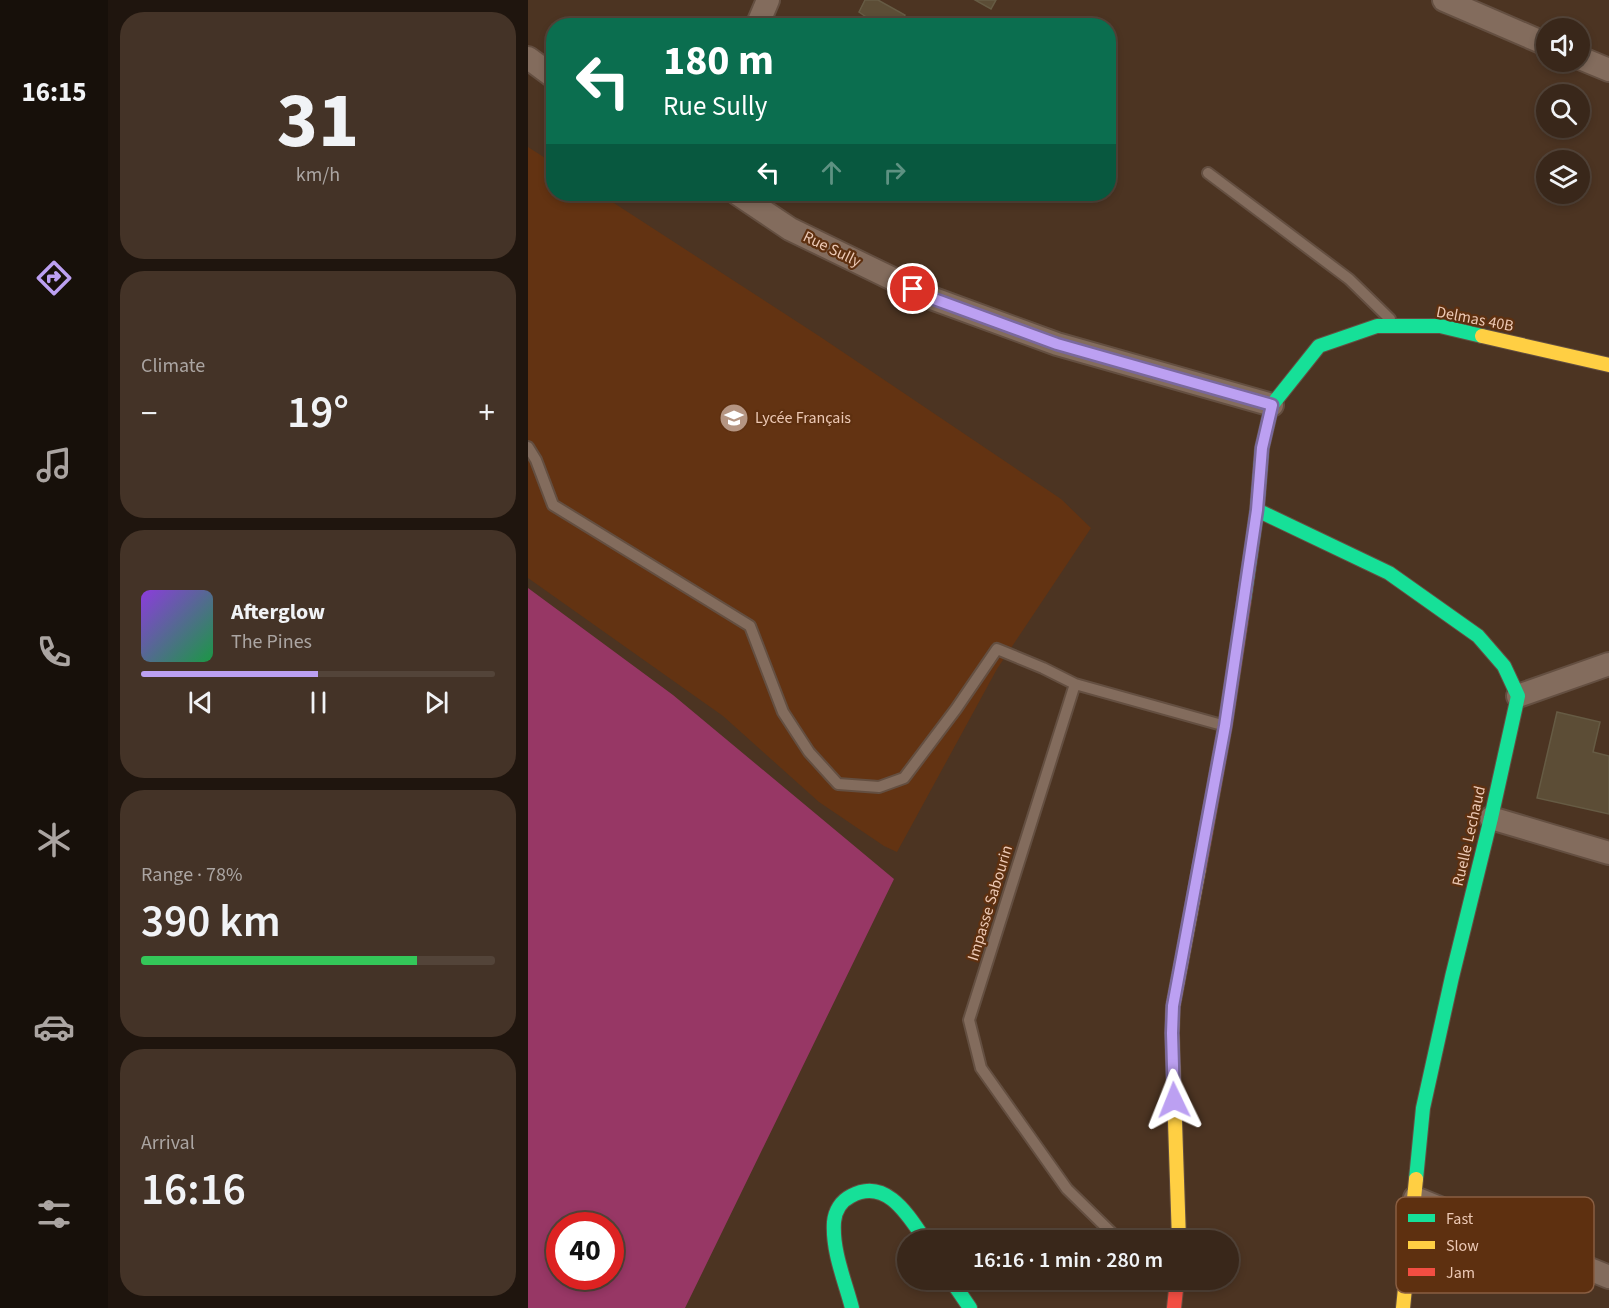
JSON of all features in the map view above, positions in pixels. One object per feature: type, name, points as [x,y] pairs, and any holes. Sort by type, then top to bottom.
[{"type":"street","points":[[760,18],[768,0]]},
{"type":"street","points":[[1444,0],[1536,40]]},
{"type":"street","points":[[528,58],[546,71]]},
{"type":"street","points":[[1590,62],[1609,70]]},
{"type":"street","name":"Rue Sully","points":[[748,201],[790,229],[934,299],[1057,344],[1272,405]]},
{"type":"street","name":"Delmas 40B","points":[[1179,1230],[1173,1006],[1225,726],[1257,510],[1262,448],[1272,405],[1319,346],[1377,326],[1440,326],[1609,365]]},
{"type":"street","points":[[1257,510],[1389,573],[1407,585],[1478,636],[1504,666],[1518,696],[1609,664]]},
{"type":"street","name":"Ruelle Lechaud","points":[[1415,1197],[1423,1108],[1518,696]]},
{"type":"street","points":[[1491,818],[1609,853]]},
{"type":"street","points":[[852,1308],[836,1243],[833,1219],[843,1201],[861,1191],[878,1191],[896,1202],[918,1230]]},
{"type":"street","points":[[1594,1271],[1609,1277]]},
{"type":"street","points":[[958,1290],[970,1308]]},
{"type":"street","name":"Ruelle Lechaud","points":[[1403,1308],[1405,1293]]},
{"type":"lane","points":[[1208,173],[1348,279],[1396,326]]},
{"type":"lane","points":[[528,447],[536,460],[553,505],[750,626],[783,712],[809,752],[838,784],[879,787],[904,777],[956,709],[997,649],[1076,684],[1225,726]]},
{"type":"lane","name":"Impasse Sabourin","points":[[1076,684],[969,1020],[981,1068],[1067,1188],[1109,1230]]},
{"type":"shaded area","name":"Lycée Français","points":[[528,147],[546,159],[546,201],[611,201],[819,336],[1061,499],[1091,528],[997,669],[897,852],[884,846],[819,802],[723,716],[528,578]]},
{"type":"shaded area","points":[[528,588],[673,695],[894,879],[685,1308],[528,1308]]},
{"type":"building","points":[[865,0],[878,0],[905,15],[904,18],[868,18],[859,12]]},
{"type":"building","points":[[975,0],[996,0],[991,9]]},
{"type":"building","points":[[1557,712],[1600,722],[1593,752],[1609,756],[1609,814],[1537,798]]},
{"type":"traffic: fast","points":[[1244,600],[1257,510],[1262,448],[1272,405],[1319,346],[1377,326],[1440,326],[1482,336]]},
{"type":"traffic: fast","points":[[1257,510],[1389,573],[1478,636],[1504,666],[1518,696],[1423,1108],[1416,1179]]},
{"type":"traffic: fast","points":[[852,1308],[837,1255],[834,1233],[836,1214],[844,1201],[864,1191],[875,1191],[895,1202],[918,1230]]},
{"type":"traffic: fast","points":[[958,1290],[970,1308]]},
{"type":"traffic: slow","points":[[1482,336],[1609,365]]},
{"type":"traffic: slow","points":[[1179,1230],[1173,1006],[1199,868]]},
{"type":"traffic: slow","points":[[1414,1197],[1416,1179]]},
{"type":"traffic: slow","points":[[1403,1308],[1405,1293]]},
{"type":"traffic: jam","points":[[1199,868],[1225,726],[1244,600]]},
{"type":"traffic: jam","points":[[1174,1308],[1176,1290]]},
{"type":"place","name":"Lycée Français","points":[[734,418]]},
{"type":"route","points":[[913,289],[934,299],[1057,344],[1272,405],[1262,448],[1257,510],[1225,726],[1173,1006],[1174,1100]]}]
